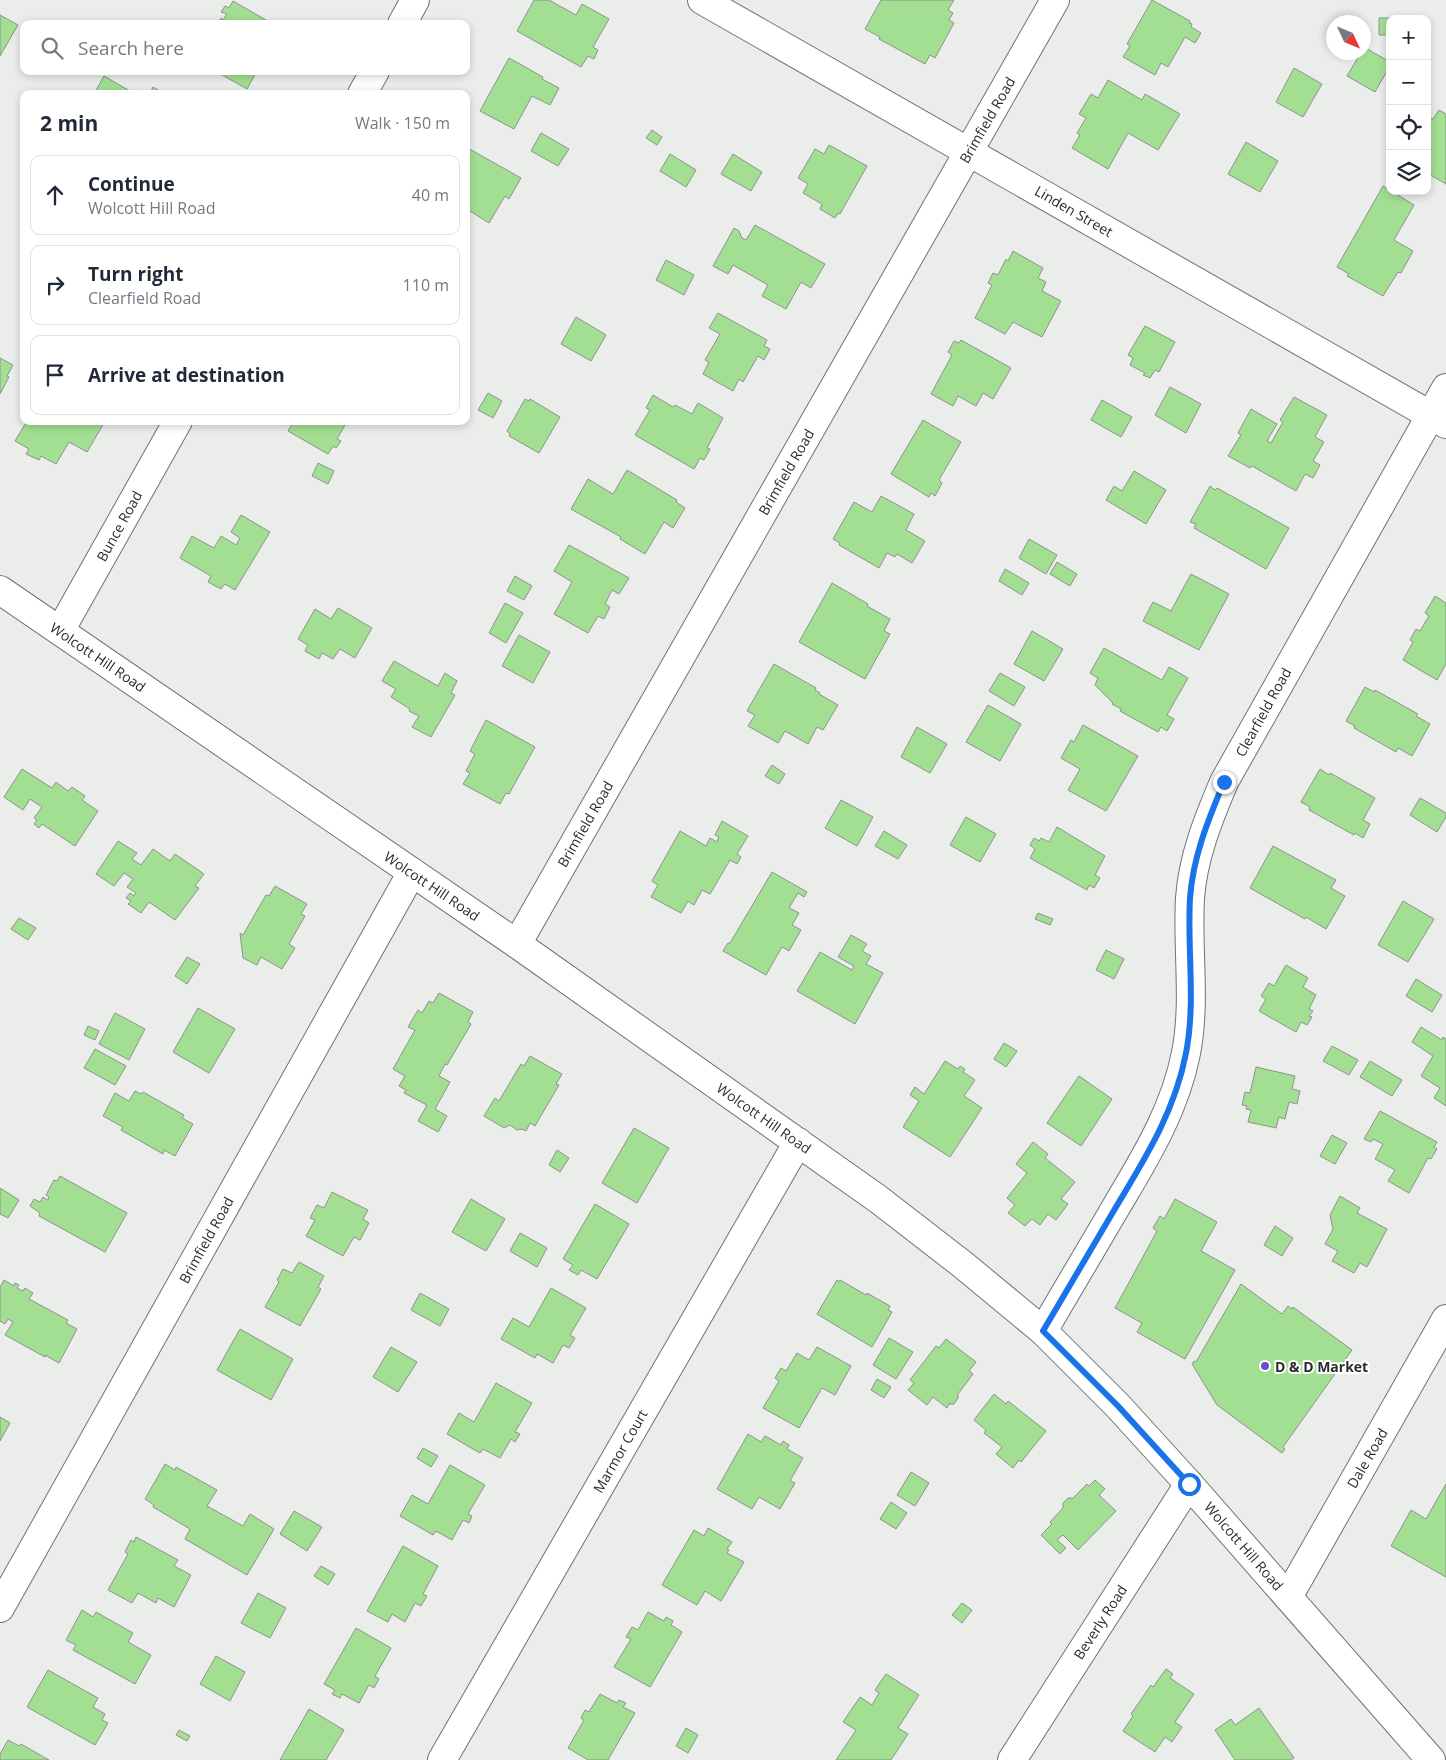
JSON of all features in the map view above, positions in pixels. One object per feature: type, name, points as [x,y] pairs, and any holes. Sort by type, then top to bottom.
[{"type":"street","points":[[404,20],[415,0]]},
{"type":"street","name":"Linden Street","points":[[702,0],[1438,419]]},
{"type":"street","name":"Brimfield Road","points":[[517,944],[1055,0]]},
{"type":"street","points":[[364,90],[373,75]]},
{"type":"street","name":"Clearfield Road","points":[[1043,1331],[1150,1150],[1166,1118],[1178,1086],[1187,1052],[1191,1014],[1191,890],[1196,858],[1214,805],[1224,782],[1438,419],[1446,388]]},
{"type":"street","name":"Bunce Road","points":[[60,631],[176,425]]},
{"type":"street","name":"Wolcott Hill Road","points":[[0,590],[517,944],[798,1142],[916,1229],[1043,1331],[1118,1406],[1189,1484],[1430,1760]]},
{"type":"street","name":"Brimfield Road","points":[[0,1608],[412,872]]},
{"type":"street","name":"Marmor Court","points":[[442,1760],[798,1142]]},
{"type":"street","name":"Dale Road","points":[[1288,1597],[1446,1320]]},
{"type":"street","name":"Beverly Road","points":[[1012,1760],[1189,1484]]},
{"type":"building","points":[[534,0],[549,0],[576,15],[582,4],[609,19],[593,47],[598,50],[594,59],[588,56],[581,67],[517,31]]},
{"type":"building","points":[[881,0],[954,0],[948,10],[953,13],[949,20],[954,23],[935,58],[930,55],[925,64],[879,39],[880,37],[865,29]]},
{"type":"building","points":[[1152,0],[1190,21],[1191,27],[1201,33],[1195,43],[1185,37],[1168,67],[1161,63],[1155,75],[1123,57],[1130,46],[1127,44]]},
{"type":"building","points":[[233,1],[266,20],[223,20],[227,14],[221,12],[225,6],[229,8]]},
{"type":"building","points":[[0,15],[18,25],[0,56]]},
{"type":"building","points":[[1379,18],[1386,18],[1386,35],[1379,35]]},
{"type":"building","points":[[1371,51],[1386,60],[1386,73],[1375,92],[1347,76],[1356,60],[1371,60]]},
{"type":"building","points":[[509,58],[559,88],[550,105],[532,96],[514,129],[480,111]]},
{"type":"building","points":[[1294,68],[1322,84],[1303,117],[1276,102]]},
{"type":"building","points":[[222,75],[255,75],[247,89]]},
{"type":"building","points":[[104,76],[128,90],[96,90]]},
{"type":"building","points":[[1108,80],[1142,100],[1145,94],[1180,114],[1158,150],[1128,133],[1108,169],[1072,148],[1080,135],[1077,133],[1086,118],[1079,114],[1091,94],[1098,98]]},
{"type":"building","points":[[1439,110],[1446,114],[1446,184],[1431,175],[1431,118],[1433,119]]},
{"type":"building","points":[[652,130],[662,137],[657,145],[646,138]]},
{"type":"building","points":[[541,133],[569,149],[558,166],[531,151]]},
{"type":"building","points":[[1246,142],[1278,161],[1260,192],[1228,174]]},
{"type":"building","points":[[829,145],[867,166],[840,214],[838,213],[835,218],[820,209],[822,204],[803,193],[808,184],[798,178],[815,149],[824,154]]},
{"type":"building","points":[[470,149],[521,178],[509,199],[505,196],[489,223],[470,211]]},
{"type":"building","points":[[670,154],[696,170],[686,187],[660,171]]},
{"type":"building","points":[[733,154],[762,172],[751,191],[721,174]]},
{"type":"building","points":[[1383,186],[1386,188],[1386,195],[1398,195],[1414,205],[1394,240],[1413,251],[1401,273],[1398,272],[1383,296],[1347,276],[1349,274],[1337,267]]},
{"type":"building","points":[[755,225],[825,264],[811,288],[801,282],[786,309],[762,296],[768,285],[733,265],[728,274],[713,266],[734,228],[746,240]]},
{"type":"building","points":[[1013,251],[1043,268],[1038,278],[1046,282],[1042,291],[1061,301],[1042,337],[1013,322],[1005,334],[975,318],[992,285],[988,283],[993,273],[998,275],[1006,259],[1008,261]]},
{"type":"building","points":[[666,260],[694,275],[684,295],[656,280]]},
{"type":"building","points":[[718,313],[767,340],[764,346],[770,349],[764,360],[758,356],[743,382],[739,379],[733,391],[703,374],[709,362],[705,360],[720,334],[709,328]]},
{"type":"building","points":[[576,317],[606,335],[591,361],[561,344]]},
{"type":"building","points":[[1145,326],[1175,342],[1159,372],[1155,370],[1150,378],[1130,365],[1133,358],[1128,355]]},
{"type":"building","points":[[961,340],[1011,368],[993,399],[983,393],[976,406],[958,396],[953,406],[931,394],[952,355],[948,352],[954,341],[959,343]]},
{"type":"building","points":[[0,358],[13,365],[0,394]]},
{"type":"building","points":[[1170,387],[1201,404],[1186,433],[1155,415]]},
{"type":"building","points":[[488,393],[502,401],[493,418],[478,410]]},
{"type":"building","points":[[653,395],[673,407],[675,405],[692,414],[698,403],[723,418],[707,448],[710,449],[704,460],[700,458],[694,469],[635,435],[650,410],[646,408]]},
{"type":"building","points":[[1294,397],[1327,415],[1315,437],[1324,442],[1313,461],[1320,465],[1313,478],[1305,474],[1296,491],[1252,466],[1250,468],[1228,456],[1241,435],[1238,433],[1251,409],[1277,424],[1267,441],[1271,443],[1283,422],[1280,420]]},
{"type":"building","points":[[525,399],[529,401],[530,399],[560,417],[539,453],[509,436],[510,434],[507,431]]},
{"type":"building","points":[[1102,400],[1132,417],[1121,437],[1091,420]]},
{"type":"building","points":[[923,420],[961,442],[939,480],[942,483],[935,496],[931,493],[929,497],[891,474]]},
{"type":"building","points":[[25,425],[103,425],[87,452],[69,442],[56,464],[41,456],[39,460],[26,454],[29,449],[15,441]]},
{"type":"building","points":[[292,425],[345,425],[337,439],[341,441],[336,448],[333,446],[328,454],[288,431]]},
{"type":"building","points":[[318,463],[334,471],[328,484],[312,476]]},
{"type":"building","points":[[627,470],[677,500],[676,502],[685,508],[673,528],[664,522],[645,554],[620,539],[621,537],[571,509],[588,479],[613,494]]},
{"type":"building","points":[[1134,471],[1166,490],[1146,524],[1106,500],[1114,486],[1122,491]]},
{"type":"building","points":[[1210,486],[1215,490],[1217,488],[1289,528],[1266,569],[1194,528],[1196,524],[1190,522]]},
{"type":"building","points":[[881,496],[914,514],[906,530],[925,541],[912,563],[897,554],[895,557],[887,553],[879,568],[839,545],[840,543],[833,539],[854,502],[872,512]]},
{"type":"building","points":[[241,515],[270,532],[235,590],[225,584],[221,589],[208,582],[211,576],[180,558],[192,536],[214,548],[221,536],[236,545],[240,538],[231,532]]},
{"type":"building","points":[[1029,539],[1057,555],[1046,574],[1019,558]]},
{"type":"building","points":[[569,545],[629,578],[619,594],[612,590],[605,604],[610,607],[604,619],[598,616],[588,633],[554,614],[572,582],[554,571]]},
{"type":"building","points":[[1057,562],[1077,574],[1070,586],[1050,574]]},
{"type":"building","points":[[1005,569],[1029,583],[1022,595],[999,581]]},
{"type":"building","points":[[1191,574],[1229,594],[1199,650],[1143,621],[1153,602],[1171,611]]},
{"type":"building","points":[[515,576],[532,586],[524,600],[507,591]]},
{"type":"building","points":[[832,583],[890,619],[884,631],[890,634],[865,679],[799,642]]},
{"type":"building","points":[[1435,596],[1446,603],[1446,664],[1437,680],[1403,660],[1413,642],[1410,640],[1416,629],[1420,631],[1429,616],[1425,613]]},
{"type":"building","points":[[505,603],[523,613],[506,643],[489,633]]},
{"type":"building","points":[[338,608],[372,628],[355,658],[340,649],[333,659],[322,653],[319,659],[305,651],[308,645],[298,639],[315,609],[331,619]]},
{"type":"building","points":[[1032,631],[1063,649],[1044,681],[1014,664]]},
{"type":"building","points":[[519,635],[550,652],[533,683],[502,666]]},
{"type":"building","points":[[1104,648],[1162,680],[1169,667],[1188,678],[1167,715],[1174,719],[1167,731],[1161,727],[1158,732],[1120,711],[1121,709],[1112,704],[1095,685],[1098,678],[1090,673]]},
{"type":"building","points":[[394,661],[438,686],[445,673],[457,681],[451,693],[455,695],[431,737],[412,727],[419,716],[391,697],[396,689],[382,681]]},
{"type":"building","points":[[774,664],[816,688],[815,690],[819,694],[838,705],[823,730],[817,727],[808,744],[785,731],[778,743],[748,726],[755,715],[747,711]]},
{"type":"building","points":[[1000,673],[1025,687],[1014,706],[989,691]]},
{"type":"building","points":[[1365,687],[1374,692],[1375,690],[1418,714],[1416,716],[1430,724],[1412,756],[1398,748],[1396,752],[1354,728],[1355,726],[1346,721]]},
{"type":"building","points":[[988,705],[1021,724],[1000,761],[966,742]]},
{"type":"building","points":[[486,720],[535,747],[509,794],[506,793],[500,804],[463,784],[470,773],[466,771],[475,754],[470,751]]},
{"type":"building","points":[[1083,725],[1138,756],[1106,811],[1068,790],[1080,769],[1061,758],[1071,740],[1074,742]]},
{"type":"building","points":[[917,727],[947,744],[930,773],[901,757]]},
{"type":"building","points":[[772,765],[785,774],[779,784],[765,776]]},
{"type":"building","points":[[22,769],[52,788],[56,782],[68,791],[72,787],[85,796],[82,800],[98,811],[75,846],[42,824],[39,828],[34,824],[37,820],[34,818],[42,807],[30,799],[23,810],[4,797]]},
{"type":"building","points":[[1320,769],[1375,798],[1363,820],[1370,824],[1363,838],[1309,810],[1310,807],[1301,802]]},
{"type":"building","points":[[1420,798],[1446,813],[1446,817],[1437,832],[1410,815]]},
{"type":"building","points":[[841,800],[873,817],[857,846],[825,828]]},
{"type":"building","points":[[966,817],[996,834],[980,862],[950,845]]},
{"type":"building","points":[[722,821],[748,836],[737,854],[741,857],[737,864],[730,860],[710,894],[702,890],[694,905],[688,901],[681,913],[651,897],[658,885],[652,881],[680,831],[706,846],[710,838],[717,842],[719,837],[715,835]]},
{"type":"building","points":[[1057,827],[1105,856],[1095,875],[1100,878],[1094,888],[1089,885],[1087,890],[1030,858],[1035,849],[1030,845],[1034,838],[1039,841],[1041,838],[1049,842]]},
{"type":"building","points":[[884,831],[907,845],[898,859],[875,846]]},
{"type":"building","points":[[118,841],[137,853],[132,859],[141,865],[153,849],[170,861],[175,854],[204,874],[195,886],[199,888],[175,920],[149,902],[141,913],[128,904],[131,901],[126,898],[130,893],[134,896],[136,893],[127,887],[133,879],[124,873],[114,886],[96,874]]},
{"type":"building","points":[[1273,846],[1336,880],[1331,888],[1345,896],[1326,929],[1250,888]]},
{"type":"building","points":[[772,872],[807,892],[804,897],[798,893],[789,908],[799,913],[792,925],[801,930],[789,951],[782,947],[766,975],[723,951],[728,943],[730,943]]},
{"type":"building","points":[[275,886],[307,904],[301,914],[305,916],[289,944],[295,948],[282,969],[261,957],[257,965],[243,958],[240,933],[243,935],[266,895],[269,896]]},
{"type":"building","points":[[1403,901],[1434,919],[1408,962],[1378,945]]},
{"type":"building","points":[[1038,913],[1053,919],[1050,925],[1035,919]]},
{"type":"building","points":[[19,918],[36,928],[28,940],[11,929]]},
{"type":"building","points":[[851,935],[867,944],[862,951],[871,956],[866,964],[883,973],[855,1024],[797,991],[820,952],[852,970],[854,966],[838,957]]},
{"type":"building","points":[[1106,950],[1124,959],[1114,979],[1096,970]]},
{"type":"building","points":[[187,957],[200,964],[187,984],[175,976]]},
{"type":"building","points":[[1286,965],[1308,978],[1303,987],[1316,995],[1309,1009],[1313,1011],[1309,1016],[1312,1017],[1307,1025],[1301,1022],[1296,1032],[1259,1011],[1266,999],[1261,996],[1269,983],[1274,986]]},
{"type":"building","points":[[1416,979],[1442,995],[1432,1012],[1406,996]]},
{"type":"building","points":[[439,993],[473,1012],[468,1022],[471,1024],[439,1076],[450,1082],[435,1109],[447,1116],[438,1132],[418,1121],[427,1105],[404,1093],[406,1090],[399,1086],[405,1076],[393,1069],[415,1030],[408,1027],[418,1010],[422,1013],[429,1001],[433,1003]]},
{"type":"building","points":[[198,1008],[235,1029],[209,1073],[173,1052]]},
{"type":"building","points":[[115,1013],[145,1029],[129,1060],[99,1044]]},
{"type":"building","points":[[88,1026],[99,1031],[95,1040],[84,1035]]},
{"type":"building","points":[[1421,1027],[1442,1040],[1443,1037],[1446,1039],[1446,1106],[1434,1098],[1440,1088],[1421,1076],[1433,1056],[1412,1042]]},
{"type":"building","points":[[1004,1043],[1017,1051],[1006,1067],[994,1059]]},
{"type":"building","points":[[1332,1046],[1358,1060],[1349,1075],[1323,1061]]},
{"type":"building","points":[[95,1049],[126,1066],[115,1085],[84,1068]]},
{"type":"building","points":[[530,1056],[562,1074],[556,1084],[559,1085],[535,1126],[530,1123],[526,1131],[522,1129],[517,1130],[510,1125],[504,1128],[484,1116],[495,1098],[499,1101],[521,1064],[524,1066]]},
{"type":"building","points":[[945,1061],[958,1069],[960,1066],[965,1069],[963,1072],[975,1080],[964,1096],[982,1108],[950,1157],[903,1127],[919,1101],[910,1095],[915,1087],[924,1094]]},
{"type":"building","points":[[1370,1061],[1402,1080],[1392,1096],[1360,1077]]},
{"type":"building","points":[[1256,1067],[1295,1076],[1292,1089],[1300,1091],[1297,1104],[1289,1102],[1285,1119],[1279,1117],[1276,1128],[1248,1122],[1251,1110],[1246,1109],[1247,1106],[1242,1105],[1245,1092],[1250,1093]]},
{"type":"building","points":[[1079,1076],[1112,1099],[1081,1146],[1047,1123]]},
{"type":"building","points":[[135,1091],[141,1094],[143,1092],[184,1115],[182,1118],[193,1124],[175,1156],[164,1150],[163,1154],[121,1130],[123,1127],[103,1116],[115,1093],[129,1101]]},
{"type":"building","points":[[1380,1111],[1437,1142],[1434,1147],[1437,1149],[1431,1159],[1428,1158],[1409,1193],[1388,1181],[1395,1170],[1375,1159],[1383,1144],[1373,1139],[1371,1142],[1364,1139]]},
{"type":"building","points":[[634,1128],[669,1148],[637,1203],[602,1183]]},
{"type":"building","points":[[1332,1135],[1347,1143],[1335,1164],[1320,1156]]},
{"type":"building","points":[[1033,1142],[1048,1154],[1045,1158],[1075,1182],[1061,1199],[1068,1204],[1056,1220],[1048,1214],[1040,1225],[1032,1219],[1025,1226],[1008,1213],[1015,1205],[1007,1198],[1027,1173],[1016,1164]]},
{"type":"building","points":[[557,1150],[569,1158],[560,1172],[549,1165]]},
{"type":"building","points":[[60,1176],[127,1213],[105,1252],[39,1216],[40,1213],[30,1206],[34,1199],[40,1202],[43,1197],[48,1200],[49,1197],[46,1195],[54,1180],[57,1181]]},
{"type":"building","points":[[0,1188],[19,1200],[8,1218],[0,1214]]},
{"type":"building","points":[[332,1192],[368,1210],[363,1219],[369,1223],[360,1240],[354,1237],[343,1256],[306,1236],[315,1220],[310,1218],[317,1205],[324,1208]]},
{"type":"building","points":[[1340,1196],[1360,1208],[1357,1213],[1387,1229],[1367,1267],[1360,1263],[1354,1273],[1332,1261],[1338,1251],[1325,1244],[1333,1229],[1330,1215]]},
{"type":"building","points":[[471,1199],[505,1219],[486,1251],[452,1232]]},
{"type":"building","points":[[1175,1199],[1217,1222],[1201,1251],[1235,1270],[1185,1359],[1137,1332],[1142,1323],[1115,1308],[1157,1231],[1153,1228],[1160,1216],[1164,1219]]},
{"type":"building","points":[[595,1204],[629,1224],[597,1279],[581,1270],[578,1275],[569,1270],[573,1265],[563,1259]]},
{"type":"building","points":[[1275,1226],[1293,1238],[1282,1256],[1264,1245]]},
{"type":"building","points":[[520,1233],[547,1248],[537,1267],[510,1251]]},
{"type":"building","points":[[299,1262],[324,1276],[318,1287],[321,1289],[300,1326],[265,1307],[279,1282],[277,1280],[283,1269],[292,1273]]},
{"type":"building","points":[[4,1280],[14,1286],[15,1283],[19,1285],[17,1288],[23,1291],[25,1288],[33,1293],[29,1299],[68,1320],[66,1323],[77,1329],[59,1363],[5,1335],[13,1322],[8,1319],[5,1324],[0,1321],[0,1287]]},
{"type":"building","points":[[837,1280],[866,1295],[867,1293],[890,1306],[888,1310],[892,1312],[872,1347],[817,1314]]},
{"type":"building","points":[[1241,1284],[1282,1314],[1288,1306],[1292,1309],[1293,1307],[1352,1350],[1283,1447],[1285,1449],[1282,1453],[1217,1405],[1192,1364],[1194,1361],[1196,1362]]},
{"type":"building","points":[[551,1288],[586,1308],[570,1335],[575,1338],[569,1348],[563,1345],[553,1363],[537,1354],[535,1358],[501,1339],[513,1318],[529,1327]]},
{"type":"building","points":[[420,1293],[449,1309],[440,1326],[411,1310]]},
{"type":"building","points":[[240,1329],[293,1359],[271,1400],[217,1370]]},
{"type":"building","points":[[889,1338],[913,1352],[896,1379],[873,1365]]},
{"type":"building","points":[[946,1339],[976,1362],[969,1371],[973,1374],[958,1394],[958,1398],[954,1404],[949,1404],[947,1408],[933,1397],[927,1405],[908,1390],[914,1383],[910,1380],[936,1346],[939,1348]]},
{"type":"building","points":[[391,1347],[417,1362],[398,1392],[373,1377]]},
{"type":"building","points":[[817,1347],[851,1366],[835,1395],[822,1388],[799,1428],[763,1408],[779,1381],[775,1378],[781,1368],[786,1371],[797,1353],[809,1360]]},
{"type":"building","points":[[877,1379],[891,1387],[884,1398],[871,1390]]},
{"type":"building","points":[[496,1383],[532,1403],[515,1432],[520,1434],[515,1442],[511,1439],[500,1458],[483,1449],[480,1453],[447,1434],[459,1413],[474,1422]]},
{"type":"building","points":[[994,1394],[1006,1404],[1008,1401],[1046,1431],[1021,1462],[1019,1460],[1013,1468],[996,1454],[1002,1447],[984,1433],[986,1430],[974,1420]]},
{"type":"building","points":[[0,1417],[10,1423],[0,1441]]},
{"type":"building","points":[[748,1434],[761,1442],[765,1436],[781,1445],[783,1441],[789,1445],[787,1449],[803,1458],[790,1481],[795,1483],[780,1509],[759,1497],[752,1509],[717,1489]]},
{"type":"building","points":[[423,1448],[438,1456],[431,1467],[417,1458]]},
{"type":"building","points":[[165,1464],[175,1470],[176,1467],[217,1490],[207,1506],[243,1526],[250,1514],[274,1529],[247,1575],[185,1539],[190,1529],[153,1507],[154,1505],[145,1499]]},
{"type":"building","points":[[450,1465],[485,1485],[468,1514],[472,1516],[469,1523],[463,1520],[452,1540],[436,1531],[433,1535],[400,1516],[412,1495],[428,1504]]},
{"type":"building","points":[[911,1472],[929,1483],[915,1506],[897,1495]]},
{"type":"building","points":[[1095,1480],[1105,1489],[1099,1495],[1116,1511],[1078,1550],[1063,1535],[1057,1540],[1066,1548],[1060,1554],[1041,1535],[1052,1524],[1050,1522],[1063,1508],[1063,1503],[1068,1498],[1073,1498],[1087,1484],[1089,1486]]},
{"type":"building","points":[[1446,1484],[1446,1577],[1391,1546],[1411,1510],[1426,1519]]},
{"type":"building","points":[[891,1502],[907,1513],[896,1529],[880,1519]]},
{"type":"building","points":[[294,1511],[322,1527],[307,1551],[280,1534]]},
{"type":"building","points":[[708,1528],[732,1542],[727,1549],[729,1550],[727,1553],[744,1562],[721,1601],[705,1591],[697,1605],[662,1585],[694,1530],[704,1536]]},
{"type":"building","points":[[136,1537],[178,1560],[174,1566],[191,1575],[174,1607],[158,1598],[156,1603],[138,1593],[132,1603],[108,1590],[128,1554],[125,1552],[131,1540],[134,1542]]},
{"type":"building","points":[[403,1546],[438,1566],[423,1594],[427,1596],[421,1606],[415,1603],[405,1622],[392,1614],[388,1622],[367,1611]]},
{"type":"building","points":[[321,1566],[335,1574],[328,1585],[314,1576]]},
{"type":"building","points":[[258,1593],[286,1608],[270,1638],[241,1623]]},
{"type":"building","points":[[962,1603],[972,1610],[962,1623],[952,1615]]},
{"type":"building","points":[[82,1610],[93,1617],[96,1612],[133,1633],[128,1642],[151,1655],[135,1684],[73,1650],[76,1645],[66,1640]]},
{"type":"building","points":[[648,1612],[664,1621],[666,1617],[673,1621],[671,1625],[682,1632],[650,1687],[614,1667],[631,1639],[626,1637],[632,1627],[638,1630]]},
{"type":"building","points":[[356,1628],[391,1648],[375,1676],[379,1679],[374,1688],[369,1685],[359,1703],[342,1694],[340,1698],[332,1694],[335,1690],[324,1684]]},
{"type":"building","points":[[216,1656],[245,1672],[230,1701],[200,1684]]},
{"type":"building","points":[[1166,1669],[1173,1674],[1170,1678],[1194,1694],[1175,1722],[1182,1727],[1172,1742],[1165,1737],[1155,1752],[1123,1731],[1133,1716],[1131,1714],[1151,1685],[1153,1687]]},
{"type":"building","points":[[48,1670],[98,1698],[93,1707],[105,1714],[102,1720],[108,1723],[95,1745],[27,1707]]},
{"type":"building","points":[[886,1674],[919,1695],[898,1728],[908,1734],[891,1760],[836,1760],[856,1730],[843,1722],[860,1697],[872,1705],[879,1693],[875,1690]]},
{"type":"building","points":[[600,1694],[617,1703],[619,1700],[626,1703],[623,1707],[635,1713],[608,1760],[588,1760],[568,1748],[584,1720],[581,1718],[585,1710],[589,1712]]},
{"type":"building","points":[[1259,1708],[1294,1758],[1290,1760],[1235,1760],[1215,1730],[1231,1719],[1235,1725]]},
{"type":"building","points":[[309,1709],[344,1730],[326,1760],[280,1760]]},
{"type":"building","points":[[686,1728],[698,1735],[688,1753],[676,1746]]},
{"type":"building","points":[[179,1730],[190,1736],[187,1741],[176,1735]]},
{"type":"building","points":[[8,1740],[19,1746],[21,1744],[49,1760],[0,1760],[0,1754]]},
{"type":"place","name":"D & D Market","points":[[1265,1366]]},
{"type":"route","points":[[1189,1484],[1118,1406],[1043,1331],[1150,1150],[1166,1118],[1178,1086],[1187,1052],[1191,1014],[1190,898],[1196,858],[1207,821],[1224,782]]}]
